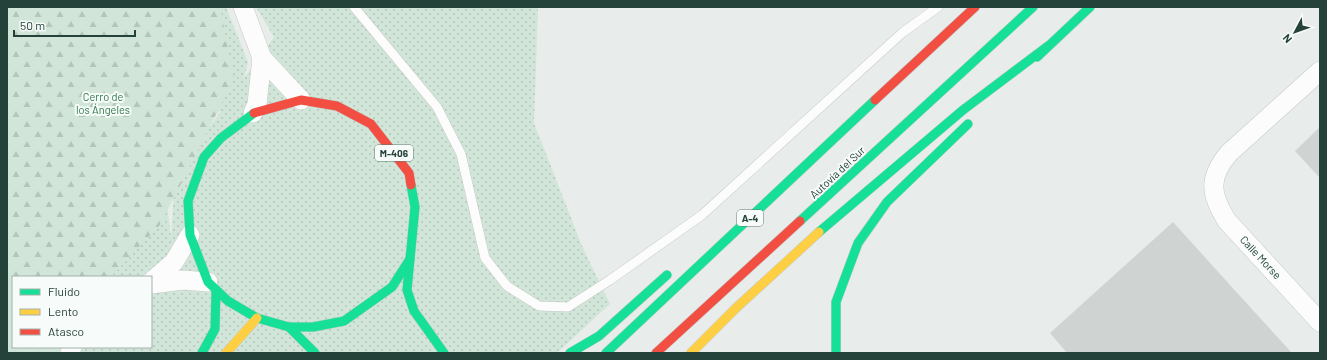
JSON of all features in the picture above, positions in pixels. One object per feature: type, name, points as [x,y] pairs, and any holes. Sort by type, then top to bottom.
[{"type":"highway","name":"A-4","points":[[606,353],[975,7]]},
{"type":"highway","name":"Autovía del Sur","points":[[656,353],[1033,7]]},
{"type":"highway","points":[[990,102],[1090,7]]},
{"type":"highway","points":[[691,353],[736,308],[815,236],[963,110],[1048,46]]},
{"type":"highway","points":[[813,145],[894,83]]},
{"type":"highway","name":"M-406","points":[[410,259],[392,287],[344,321],[313,327],[289,327],[257,318],[228,301],[212,286],[190,234],[188,201],[204,158],[221,138],[253,113],[301,100],[337,106],[371,124],[409,173],[415,207],[410,259],[407,290],[414,312],[444,353]]},
{"type":"highway","points":[[836,353],[836,302],[858,243],[887,202],[973,118]]},
{"type":"highway","points":[[570,353],[600,336],[676,267]]},
{"type":"highway","points":[[202,353],[216,329],[212,286]]},
{"type":"highway","points":[[226,353],[257,318]]},
{"type":"highway","name":"M-406","points":[[289,327],[315,353]]},
{"type":"street","points":[[243,7],[262,58],[301,100]]},
{"type":"street","points":[[253,113],[257,104],[262,58]]},
{"type":"street","name":"Calle Morse","points":[[1320,71],[1229,153],[1218,167],[1214,186],[1217,204],[1227,221],[1320,322]]},
{"type":"street","points":[[152,282],[174,262],[190,234]]},
{"type":"street","points":[[152,283],[182,280],[212,286]]},
{"type":"lane","points":[[354,7],[437,107],[461,154],[485,258],[507,286],[539,306],[568,307],[610,280],[702,215],[902,33],[938,7]]},
{"type":"green space","points":[[7,7],[226,7],[248,62],[244,78],[274,37],[256,7],[538,7],[534,123],[582,246],[610,304],[557,353],[59,353],[62,348],[152,348],[152,276],[12,276],[12,348],[7,353]],"holes":[[[221,111],[176,174],[213,117]],[[175,178],[171,237],[167,204]]]},
{"type":"green space","name":"Cerro de los Ángeles","points":[[7,7],[220,7],[234,79],[160,225],[112,276],[12,276],[12,348],[61,348],[59,353],[7,353]]},
{"type":"building","points":[[1320,127],[1320,178],[1295,151]]},
{"type":"building","points":[[1173,222],[1292,353],[1067,353],[1050,333]]},
{"type":"traffic: fast","points":[[800,221],[1033,7]]},
{"type":"traffic: fast","points":[[1037,57],[1090,7]]},
{"type":"traffic: fast","points":[[819,232],[963,110],[1048,46]]},
{"type":"traffic: fast","points":[[606,353],[875,100]]},
{"type":"traffic: fast","points":[[254,113],[221,138],[204,157],[188,201],[190,235],[208,282],[228,301],[257,318],[289,327],[313,327],[344,321],[392,287],[410,259]]},
{"type":"traffic: fast","points":[[836,353],[836,302],[858,243],[887,202],[968,124]]},
{"type":"traffic: fast","points":[[411,185],[415,207],[407,290],[414,311],[444,353]]},
{"type":"traffic: fast","points":[[570,353],[599,336],[667,275]]},
{"type":"traffic: fast","points":[[202,353],[215,329],[216,290]]},
{"type":"traffic: fast","points":[[289,327],[315,353]]},
{"type":"traffic: slow","points":[[691,353],[736,308],[819,232]]},
{"type":"traffic: slow","points":[[226,353],[257,318]]},
{"type":"traffic: jam","points":[[875,100],[975,7]]},
{"type":"traffic: jam","points":[[254,113],[301,100],[337,106],[371,124],[409,173],[411,185]]},
{"type":"traffic: jam","points":[[656,353],[800,221]]}]
